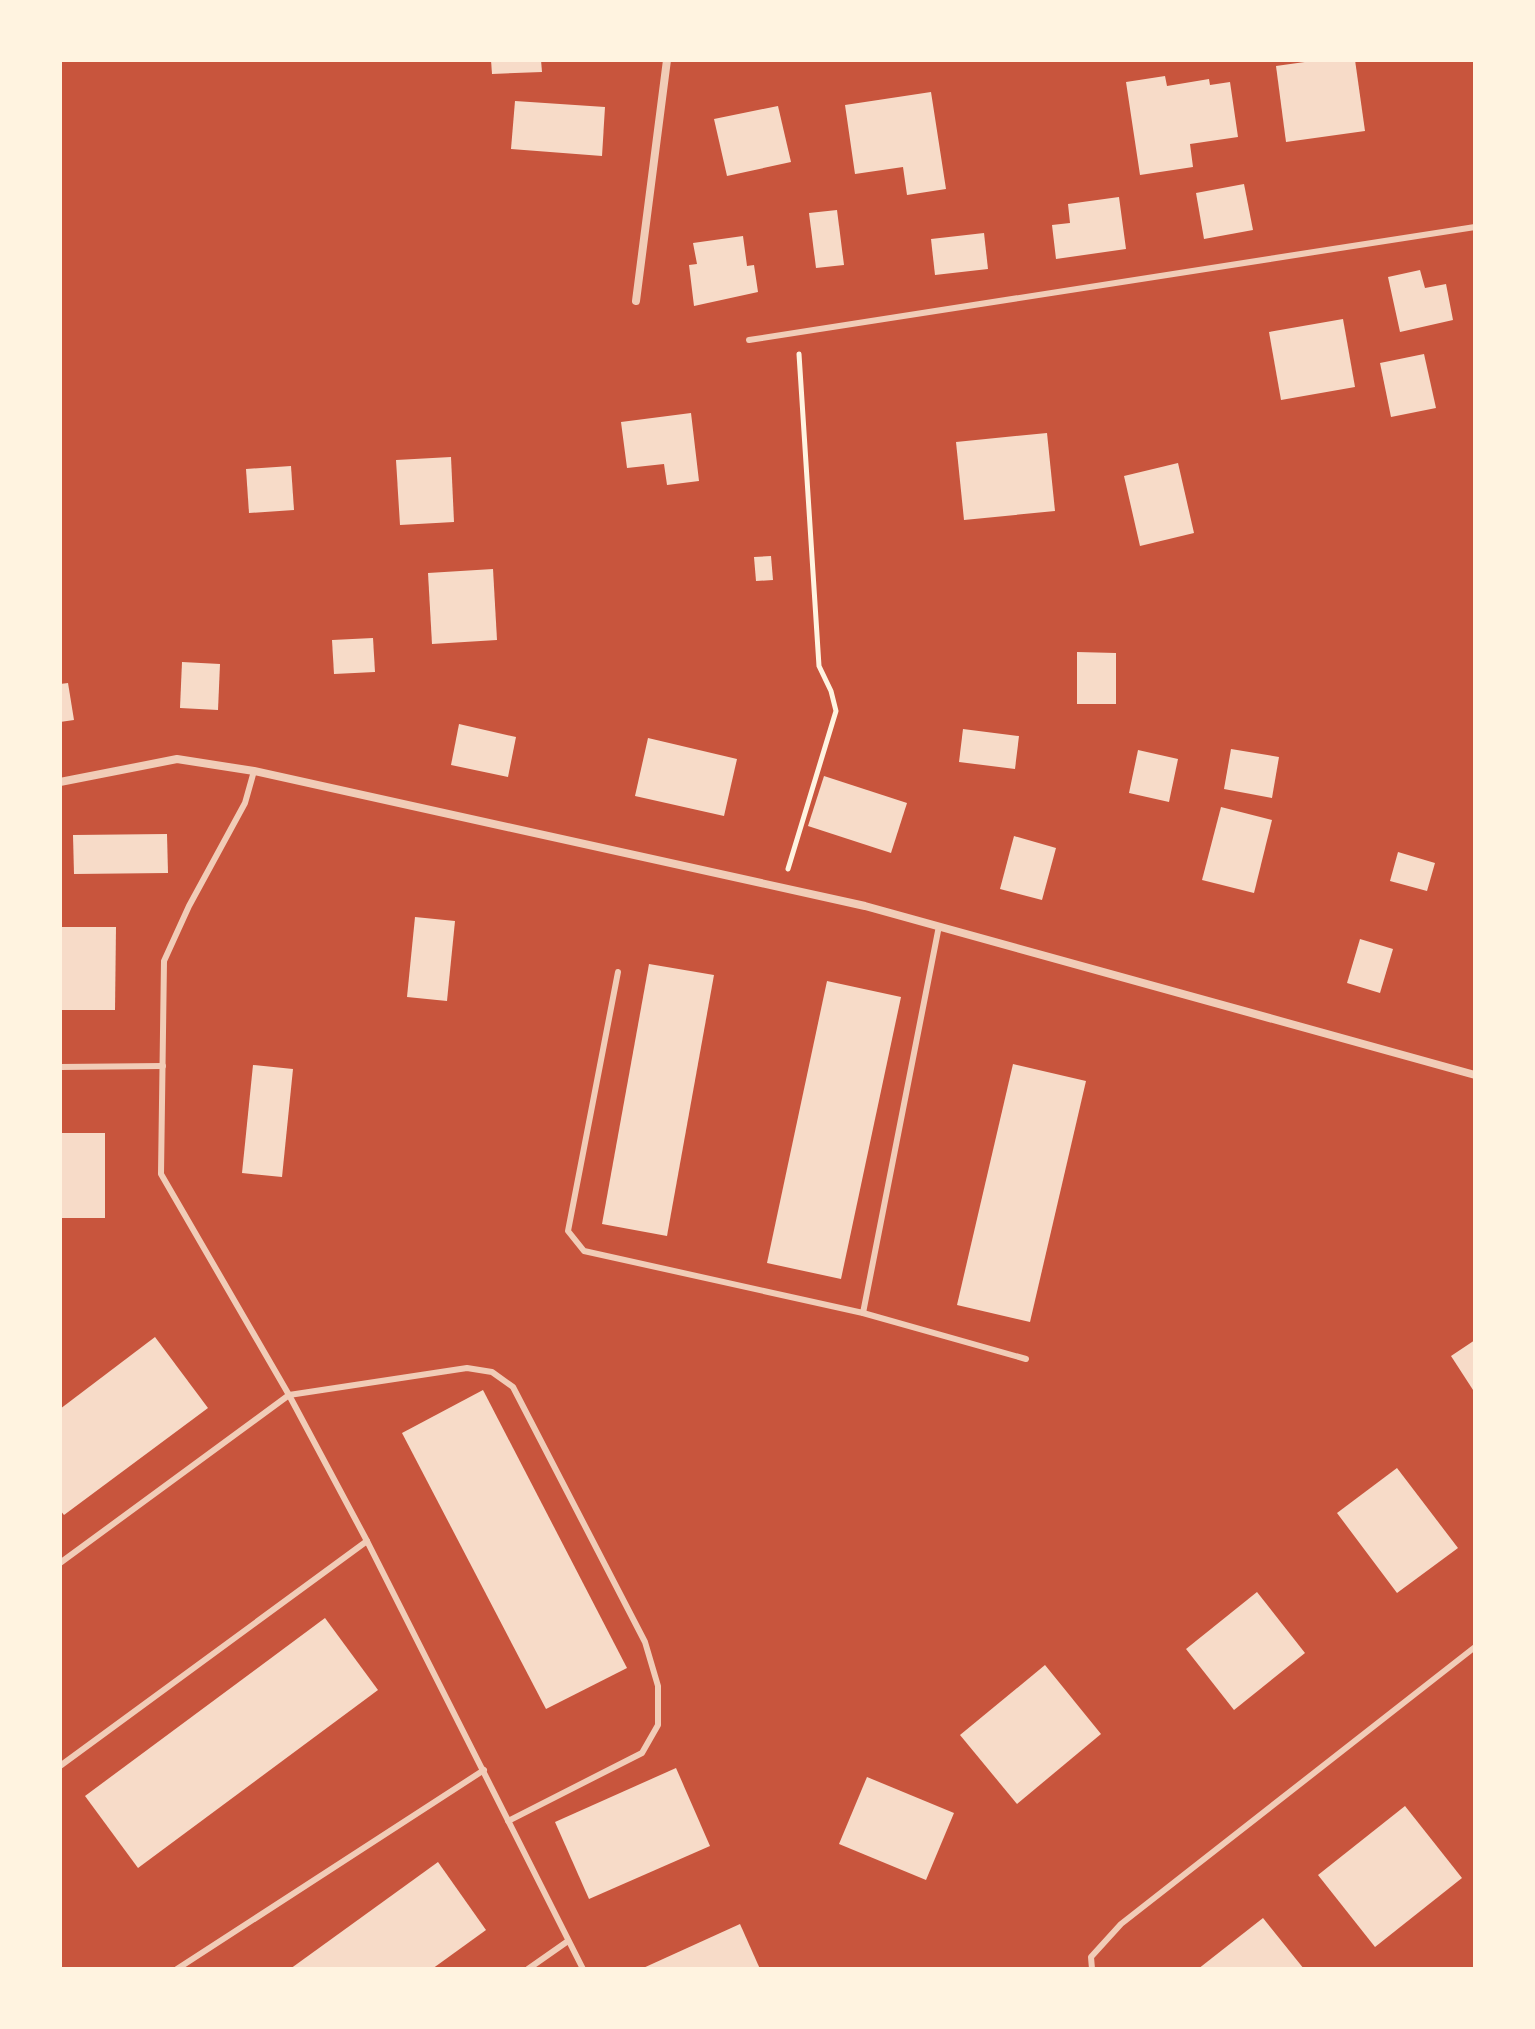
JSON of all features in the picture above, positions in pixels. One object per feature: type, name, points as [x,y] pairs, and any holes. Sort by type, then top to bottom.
[{"type":"street","points":[[636,301],[667,60]]},
{"type":"street","points":[[60,782],[177,759],[254,771],[783,887],[939,926],[1475,1075]]},
{"type":"lane","points":[[749,340],[1475,227]]},
{"type":"lane","points":[[254,771],[245,803],[189,906],[164,961],[161,1174],[289,1395],[367,1541],[583,1969]]},
{"type":"lane","points":[[863,1313],[939,926]]},
{"type":"lane","points":[[618,972],[568,1231],[584,1251],[863,1313],[1026,1359]]},
{"type":"lane","points":[[60,1067],[163,1066]]},
{"type":"lane","points":[[60,1563],[289,1395],[467,1368],[492,1372],[513,1387],[645,1642],[658,1686],[658,1725],[642,1753],[508,1821]]},
{"type":"lane","points":[[60,1766],[367,1541]]},
{"type":"lane","points":[[1092,1969],[1091,1957],[1121,1924],[1475,1647]]},
{"type":"lane","points":[[177,1969],[484,1770]]},
{"type":"lane","points":[[528,1969],[568,1941]]},
{"type":"path","points":[[783,887],[836,711],[819,666],[798,333]]},
{"type":"building","points":[[491,60],[541,60],[542,72],[492,74]]},
{"type":"building","points":[[1319,60],[1355,60],[1365,131],[1286,142],[1276,66]]},
{"type":"building","points":[[1165,76],[1167,86],[1209,79],[1210,85],[1230,82],[1238,137],[1190,144],[1193,167],[1140,175],[1126,82]]},
{"type":"building","points":[[931,92],[946,189],[907,195],[903,167],[855,174],[845,105]]},
{"type":"building","points":[[515,101],[605,107],[602,156],[511,149]]},
{"type":"building","points":[[778,106],[791,162],[727,176],[714,119]]},
{"type":"building","points":[[1244,184],[1253,230],[1204,239],[1196,193]]},
{"type":"building","points":[[1119,197],[1126,249],[1056,259],[1052,225],[1070,223],[1068,204]]},
{"type":"building","points":[[837,210],[844,265],[816,268],[809,213]]},
{"type":"building","points":[[984,233],[988,269],[935,275],[931,239]]},
{"type":"building","points":[[743,236],[747,266],[754,265],[758,292],[694,306],[689,265],[697,264],[693,243]]},
{"type":"building","points":[[1420,270],[1425,288],[1446,284],[1453,320],[1400,332],[1388,277]]},
{"type":"building","points":[[1343,319],[1355,387],[1281,400],[1269,332]]},
{"type":"building","points":[[1424,354],[1436,408],[1391,417],[1380,363]]},
{"type":"building","points":[[691,413],[699,481],[667,485],[664,464],[627,468],[621,422]]},
{"type":"building","points":[[1047,433],[1055,511],[964,520],[956,442]]},
{"type":"building","points":[[451,457],[454,522],[400,525],[396,460]]},
{"type":"building","points":[[1178,463],[1194,533],[1140,546],[1124,476]]},
{"type":"building","points":[[291,466],[294,510],[249,513],[246,469]]},
{"type":"building","points":[[771,556],[773,580],[756,581],[754,557]]},
{"type":"building","points":[[493,569],[497,640],[432,644],[428,573]]},
{"type":"building","points":[[373,638],[375,672],[334,674],[332,640]]},
{"type":"building","points":[[1077,652],[1116,653],[1116,704],[1077,704]]},
{"type":"building","points":[[182,662],[220,664],[218,710],[180,708]]},
{"type":"building","points":[[68,683],[74,720],[60,722],[60,684]]},
{"type":"building","points":[[459,724],[516,737],[508,777],[451,765]]},
{"type":"building","points":[[963,729],[1019,736],[1015,769],[959,762]]},
{"type":"building","points":[[648,738],[737,759],[724,816],[635,796]]},
{"type":"building","points":[[1231,749],[1279,757],[1272,798],[1224,789]]},
{"type":"building","points":[[1138,750],[1178,759],[1169,802],[1129,793]]},
{"type":"building","points":[[824,776],[907,803],[891,853],[808,826]]},
{"type":"building","points":[[1221,807],[1272,820],[1254,893],[1202,880]]},
{"type":"building","points":[[167,834],[168,873],[74,874],[73,835]]},
{"type":"building","points":[[1014,836],[1056,848],[1042,900],[1000,889]]},
{"type":"building","points":[[1398,852],[1435,863],[1427,891],[1390,881]]},
{"type":"building","points":[[415,917],[455,921],[447,1001],[407,997]]},
{"type":"building","points":[[60,927],[116,927],[115,1010],[60,1010]]},
{"type":"building","points":[[1360,939],[1393,949],[1380,993],[1347,983]]},
{"type":"building","points":[[649,964],[714,975],[667,1236],[602,1224]]},
{"type":"building","points":[[827,981],[901,997],[841,1279],[767,1263]]},
{"type":"building","points":[[1013,1064],[1086,1081],[1030,1322],[957,1305]]},
{"type":"building","points":[[253,1065],[293,1069],[282,1177],[242,1173]]},
{"type":"building","points":[[60,1133],[105,1133],[105,1218],[60,1218]]},
{"type":"building","points":[[155,1337],[208,1408],[64,1515],[60,1510],[60,1409]]},
{"type":"building","points":[[1475,1340],[1475,1393],[1451,1356]]},
{"type":"building","points":[[483,1390],[627,1668],[546,1709],[402,1433]]},
{"type":"building","points":[[1397,1468],[1458,1548],[1397,1593],[1337,1513]]},
{"type":"building","points":[[1257,1592],[1305,1653],[1234,1710],[1186,1649]]},
{"type":"building","points":[[325,1618],[378,1690],[138,1868],[85,1796]]},
{"type":"building","points":[[1045,1665],[1101,1734],[1017,1804],[960,1735]]},
{"type":"building","points":[[676,1768],[710,1846],[589,1899],[555,1822]]},
{"type":"building","points":[[867,1777],[954,1813],[926,1880],[839,1844]]},
{"type":"building","points":[[1405,1806],[1462,1878],[1375,1947],[1318,1875]]},
{"type":"building","points":[[438,1862],[486,1930],[432,1969],[290,1969]]},
{"type":"building","points":[[1263,1918],[1304,1969],[1198,1969]]},
{"type":"building","points":[[740,1924],[760,1969],[641,1969]]}]
